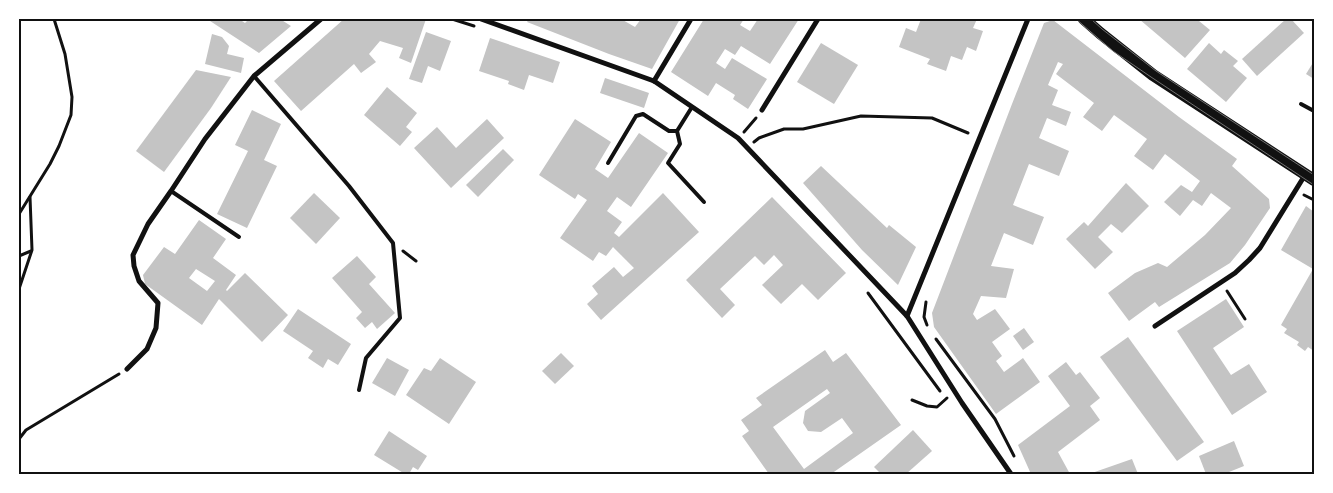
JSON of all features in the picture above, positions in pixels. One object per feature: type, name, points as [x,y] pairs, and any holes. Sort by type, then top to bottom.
[{"type":"main road","points":[[1084,19],[1153,75],[1310,178]]},
{"type":"street","points":[[127,369],[147,349],[156,328],[158,303],[138,281],[133,255],[148,224],[205,139],[254,76],[321,19]]},
{"type":"street","points":[[481,19],[654,82],[738,138],[907,316],[962,403],[1011,474]]},
{"type":"street","points":[[654,82],[691,19]]},
{"type":"street","points":[[762,110],[818,19]]},
{"type":"street","points":[[907,316],[1028,19]]},
{"type":"street","points":[[1155,326],[1220,284],[1249,260],[1260,248],[1310,178]]},
{"type":"lane","points":[[254,76],[349,186],[393,243],[400,318],[366,358],[359,390]]},
{"type":"lane","points":[[1301,104],[1314,111]]},
{"type":"lane","points":[[692,107],[677,131],[680,144],[668,163],[704,202]]},
{"type":"lane","points":[[608,163],[636,116],[643,114],[669,131],[677,131]]},
{"type":"lane","points":[[171,191],[239,237]]},
{"type":"path","points":[[19,214],[59,146],[72,114],[72,97],[65,54],[54,19]]},
{"type":"path","points":[[452,19],[481,28]]},
{"type":"path","points":[[744,133],[762,110]]},
{"type":"path","points":[[754,143],[759,138],[784,129],[803,129],[861,116],[932,118],[968,133]]},
{"type":"path","points":[[19,289],[32,250],[30,195]]},
{"type":"path","points":[[1304,195],[1314,200]]},
{"type":"path","points":[[19,256],[32,250]]},
{"type":"path","points":[[864,287],[946,400],[936,407],[927,406],[912,400]]},
{"type":"path","points":[[1227,292],[1245,319]]},
{"type":"path","points":[[929,296],[925,305],[924,318],[995,419],[1015,458]]},
{"type":"path","points":[[19,439],[26,430],[127,369]]},
{"type":"building","points":[[207,19],[239,19],[245,23],[249,19],[280,19],[291,26],[259,53]]},
{"type":"building","points":[[344,19],[426,19],[411,63],[399,58],[403,48],[380,41],[369,54],[376,62],[361,73],[354,64],[301,111],[274,81]]},
{"type":"building","points":[[529,19],[621,19],[635,27],[641,19],[680,19],[652,69],[527,22]]},
{"type":"building","points":[[704,19],[744,19],[740,25],[750,31],[758,19],[799,19],[770,64],[741,46],[735,55],[725,49],[716,63],[725,69],[732,58],[767,79],[748,109],[733,99],[735,95],[716,83],[708,96],[671,72]]},
{"type":"building","points":[[921,19],[977,19],[973,28],[983,31],[976,51],[967,47],[962,60],[951,56],[946,71],[927,64],[930,59],[899,47],[906,28],[916,32]]},
{"type":"building","points":[[1139,19],[1203,19],[1199,21],[1210,30],[1185,58]]},
{"type":"building","points":[[1286,19],[1291,19],[1304,33],[1257,76],[1242,59]]},
{"type":"building","points":[[1053,20],[1237,159],[1232,166],[1269,199],[1270,208],[1245,245],[1230,263],[1159,307],[1155,302],[1129,321],[1108,293],[1135,273],[1158,263],[1167,267],[1205,235],[1231,208],[1211,193],[1202,206],[1193,200],[1180,216],[1164,202],[1181,185],[1192,192],[1200,181],[1165,154],[1153,170],[1134,156],[1147,139],[1114,115],[1102,131],[1083,117],[1094,103],[1056,74],[1063,64],[1058,62],[1048,85],[1058,90],[1052,105],[1071,112],[1066,126],[1047,118],[1039,138],[1069,151],[1059,176],[1029,164],[1013,205],[1044,217],[1033,245],[1004,233],[991,266],[1014,269],[1006,298],[981,296],[973,314],[977,320],[995,309],[1010,329],[992,342],[1002,356],[996,361],[1004,372],[1023,358],[1040,382],[996,414],[934,327],[932,313],[1044,23]]},
{"type":"building","points":[[426,32],[451,41],[440,71],[428,66],[422,83],[409,79]]},
{"type":"building","points":[[212,34],[222,37],[229,46],[227,54],[244,58],[241,73],[205,64]]},
{"type":"building","points":[[490,38],[560,62],[553,83],[529,75],[524,90],[508,84],[509,81],[479,71]]},
{"type":"building","points":[[821,43],[858,65],[834,104],[797,82]]},
{"type":"building","points":[[1209,43],[1221,54],[1224,50],[1238,61],[1233,66],[1247,78],[1226,102],[1187,69]]},
{"type":"building","points":[[1314,61],[1314,79],[1306,74]]},
{"type":"building","points":[[196,70],[231,77],[211,108],[164,172],[136,151]]},
{"type":"building","points":[[605,78],[649,93],[644,108],[600,93]]},
{"type":"building","points":[[387,87],[417,113],[406,127],[412,132],[400,146],[364,115]]},
{"type":"building","points":[[252,110],[281,124],[264,160],[277,166],[247,228],[217,214],[248,151],[235,145]]},
{"type":"building","points":[[487,119],[504,138],[451,188],[414,148],[437,127],[456,148]]},
{"type":"building","points":[[575,119],[611,142],[595,169],[608,178],[639,133],[668,153],[631,207],[617,197],[607,211],[622,222],[614,233],[619,237],[663,193],[699,232],[601,320],[587,304],[598,294],[592,286],[614,267],[623,277],[634,268],[613,247],[606,256],[599,252],[593,261],[560,238],[587,200],[578,194],[575,199],[539,175]]},
{"type":"building","points":[[503,149],[514,160],[478,197],[466,185]]},
{"type":"building","points":[[821,166],[887,228],[889,225],[916,247],[898,285],[862,250],[803,183]]},
{"type":"building","points":[[1126,183],[1149,206],[1122,233],[1111,224],[1098,237],[1113,252],[1095,269],[1066,239],[1084,222],[1088,226]]},
{"type":"building","points":[[314,193],[340,218],[316,244],[290,218]]},
{"type":"building","points":[[772,197],[846,273],[818,300],[802,284],[781,304],[762,285],[783,265],[774,255],[764,265],[755,256],[720,289],[735,305],[722,318],[686,280]]},
{"type":"building","points":[[1306,206],[1314,212],[1314,351],[1308,347],[1305,351],[1297,345],[1299,342],[1284,333],[1287,329],[1281,325],[1313,269],[1281,250]]},
{"type":"building","points":[[199,220],[226,239],[213,258],[236,275],[226,290],[245,273],[288,315],[262,342],[219,299],[202,325],[145,284],[143,275],[164,247],[175,254]],"holes":[[[196,269],[215,281],[207,291],[189,278]]]},
{"type":"building","points":[[357,256],[376,277],[369,284],[395,313],[377,329],[372,322],[365,328],[356,318],[362,312],[332,278]]},
{"type":"building","points":[[1226,299],[1244,327],[1213,348],[1231,375],[1249,364],[1267,392],[1232,415],[1177,331]]},
{"type":"building","points":[[298,309],[351,344],[338,365],[328,359],[323,368],[308,358],[313,351],[283,331]]},
{"type":"building","points":[[1024,328],[1034,342],[1023,350],[1013,336]]},
{"type":"building","points":[[1128,337],[1204,442],[1177,461],[1100,357]]},
{"type":"building","points":[[825,350],[833,362],[846,353],[901,425],[831,474],[769,474],[742,436],[749,431],[741,420],[762,405],[756,398]],"holes":[[[827,389],[830,393],[805,411],[803,423],[808,431],[821,432],[842,418],[853,433],[804,469],[773,427]]]},
{"type":"building","points":[[561,353],[574,366],[555,384],[542,371]]},
{"type":"building","points":[[387,358],[409,370],[395,396],[372,383]]},
{"type":"building","points":[[440,358],[476,382],[449,424],[406,395],[424,368],[431,371]]},
{"type":"building","points":[[1066,362],[1076,375],[1080,372],[1100,398],[1090,406],[1100,420],[1058,452],[1070,474],[1031,474],[1018,445],[1070,406],[1048,376]]},
{"type":"building","points":[[913,430],[932,451],[906,474],[881,474],[874,467]]},
{"type":"building","points":[[389,431],[427,456],[418,470],[413,467],[409,474],[405,474],[374,455]]},
{"type":"building","points":[[1234,441],[1244,466],[1224,474],[1206,474],[1199,456]]},
{"type":"building","points":[[1132,459],[1138,474],[1089,474]]},
{"type":"tram line","points":[[1076,19],[1113,51],[1314,185]]},
{"type":"tram line","points":[[1091,19],[1156,71],[1314,175]]}]
